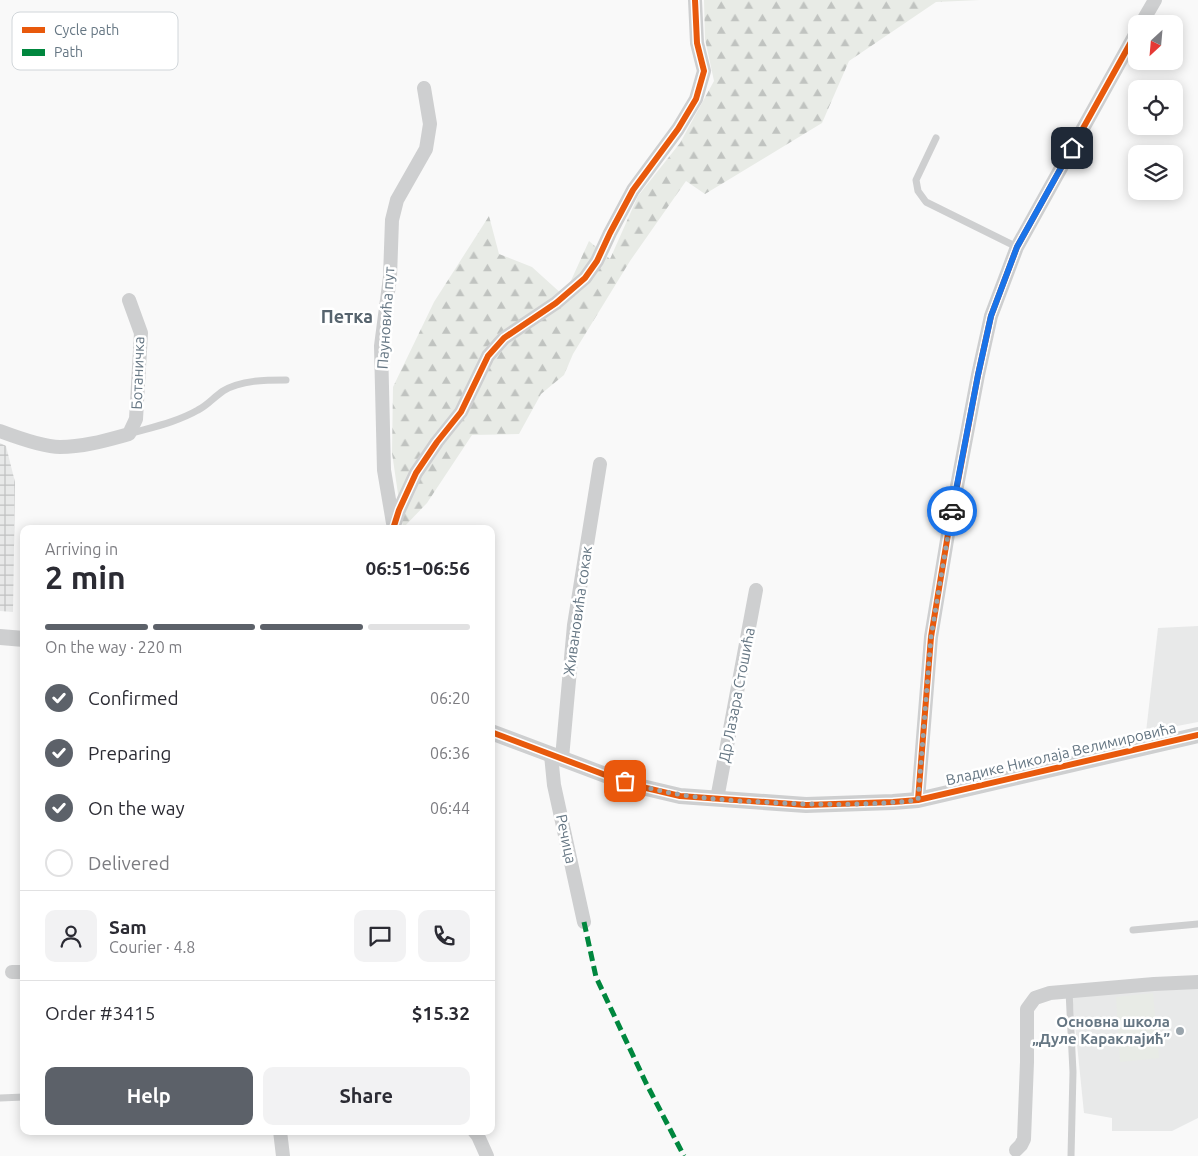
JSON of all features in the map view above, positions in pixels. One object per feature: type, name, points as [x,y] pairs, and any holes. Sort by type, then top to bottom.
[{"type":"street","points":[[395,525],[399,510],[416,473],[460,412],[488,356],[504,338],[556,303],[585,278],[597,261],[633,190],[678,129],[696,99],[704,71],[695,27],[695,0]]},
{"type":"street","points":[[1146,15],[1155,0]]},
{"type":"street","points":[[918,800],[931,637],[948,534],[991,316],[1017,247],[1128,47]]},
{"type":"street","name":"Пауновића пут","points":[[394,525],[384,470],[381,346],[390,277],[392,220],[398,200],[426,149],[430,124],[424,88]]},
{"type":"street","name":"Ботаничка","points":[[129,300],[141,333],[136,419],[129,434]]},
{"type":"street","points":[[0,431],[23,439],[59,447],[98,443],[129,434]]},
{"type":"street","name":"Живановића сокак","points":[[557,756],[574,625],[600,464]]},
{"type":"street","name":"Др Лазара Стошића","points":[[717,799],[756,590]]},
{"type":"street","points":[[0,637],[20,639]]},
{"type":"street","name":"Владике Николаја Велимировића","points":[[495,733],[642,787],[680,796],[806,804],[918,800],[1198,735]]},
{"type":"street","name":"Речица","points":[[557,756],[554,785],[584,922]]},
{"type":"street","points":[[1016,1150],[1024,1139],[1027,1008],[1035,998],[1050,993],[1069,991],[1198,982]]},
{"type":"street","points":[[280,1135],[283,1156]]},
{"type":"street","points":[[476,1135],[487,1156]]},
{"type":"lane","points":[[936,138],[916,180],[918,191],[926,202],[1017,247]]},
{"type":"lane","points":[[129,434],[193,413],[205,406],[221,392],[233,386],[262,381],[286,380]]},
{"type":"lane","points":[[1133,930],[1198,924]]},
{"type":"lane","points":[[1069,991],[1073,1072],[1071,1156]]},
{"type":"lane","points":[[0,1098],[20,1097]]},
{"type":"shaded area","points":[[0,443],[6,446],[15,482],[13,612],[0,611]]},
{"type":"shaded area","points":[[1198,626],[1198,722],[1146,732],[1158,628]]},
{"type":"shaded area","points":[[1198,977],[1198,1118],[1172,1131],[1112,1131],[1112,1118],[1084,1113],[1071,985]]},
{"type":"green space","points":[[704,0],[980,0],[936,2],[849,61],[822,123],[705,194],[686,181],[630,261],[573,354],[564,375],[541,394],[519,434],[472,435],[427,503],[406,525],[403,525],[392,453],[393,387],[434,302],[489,216],[499,254],[532,267],[564,296],[589,241],[610,259],[638,196],[680,143],[714,81],[705,39]]},
{"type":"green space","points":[[1153,993],[1159,1058],[1120,1062],[1116,997]]},
{"type":"marked path","points":[[584,922],[596,977],[646,1083],[684,1156]]},
{"type":"cycle path","points":[[394,525],[416,473],[437,442],[461,412],[488,356],[504,338],[556,303],[585,278],[597,261],[633,190],[678,129],[696,99],[704,71],[697,43],[695,0]]},
{"type":"cycle path","points":[[918,800],[931,637],[948,534],[991,316],[1017,247],[1128,47]]},
{"type":"cycle path","points":[[495,734],[608,776],[680,796],[806,805],[918,800],[1198,735]]},
{"type":"way so far","points":[[625,781],[680,796],[734,801],[806,804],[918,800],[931,637],[952,511]]},
{"type":"place","name":"Основна школа „Дуле Караклајић”","points":[[1180,1031]]},
{"type":"district","name":"Петка","points":[[347,317]]},
{"type":"route","points":[[952,511],[991,316],[1017,247],[1072,148]]}]
